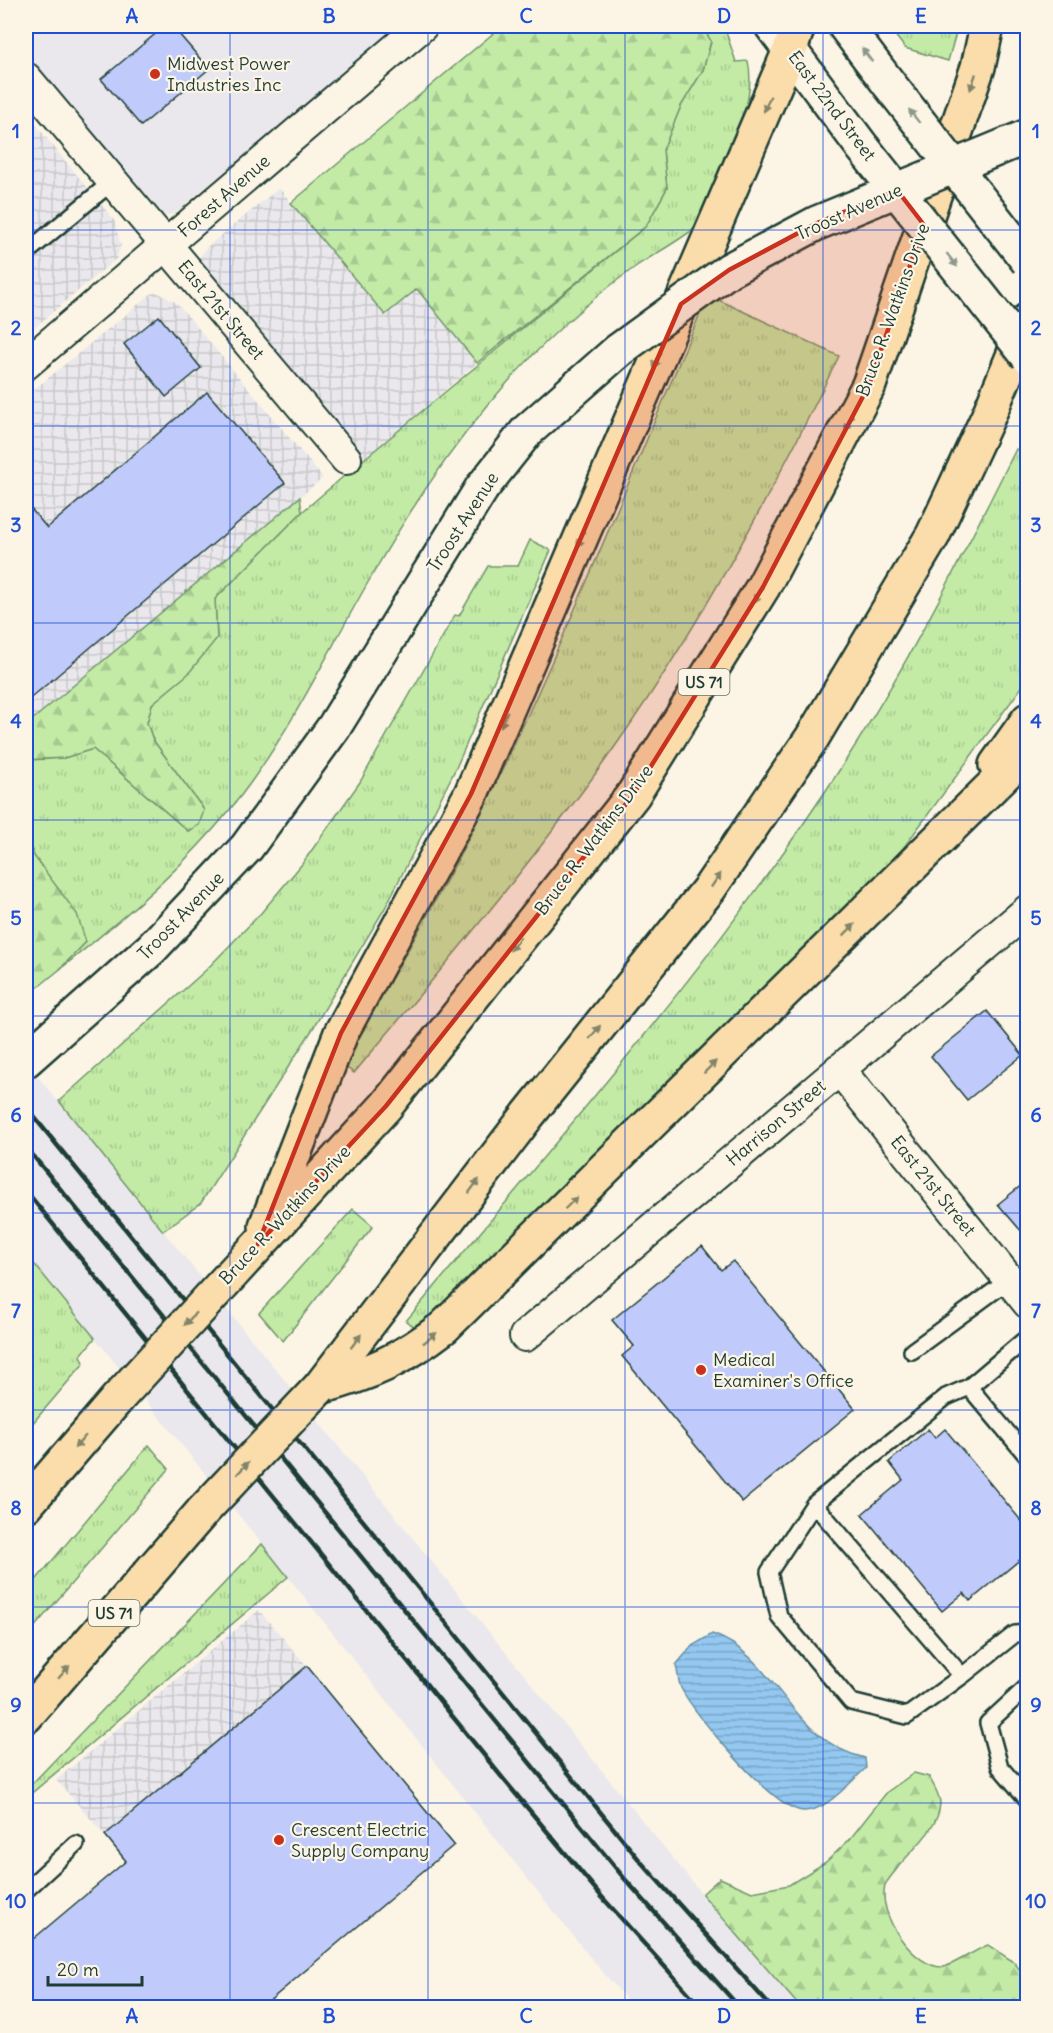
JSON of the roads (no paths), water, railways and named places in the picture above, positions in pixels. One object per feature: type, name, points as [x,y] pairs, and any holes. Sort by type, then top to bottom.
[{"type":"highway","name":"Bruce R. Watkins Drive","points":[[26,1505],[118,1398],[386,1106],[633,795],[763,587],[869,385],[978,67],[987,26]]},
{"type":"highway","points":[[258,1244],[341,1033],[471,794],[786,34]]},
{"type":"highway","name":"US 71","points":[[26,1716],[203,1511],[320,1387],[528,1115],[709,889],[812,738],[933,535],[988,417],[1028,320]]},
{"type":"highway","points":[[954,822],[1028,720]]},
{"type":"highway","points":[[320,1387],[369,1374],[410,1353],[444,1327],[1028,751]]},
{"type":"main road","points":[[845,26],[1028,261]]},
{"type":"main road","name":"East 22nd Street","points":[[786,34],[863,148],[1028,356]]},
{"type":"main road","name":"Troost Avenue","points":[[26,1060],[64,1029],[151,949],[247,847],[334,727],[482,488],[536,423],[619,350],[729,270],[817,223],[1028,136]]},
{"type":"street","name":"Forest Avenue","points":[[26,364],[422,26]]},
{"type":"street","name":"East 21st Street","points":[[26,78],[346,459]]},
{"type":"street","name":"Harrison Street","points":[[525,1336],[1028,910]]},
{"type":"street","name":"East 21st Street","points":[[839,1069],[1028,1303]]},
{"type":"lane","points":[[26,253],[113,182]]},
{"type":"lane","points":[[912,1351],[1009,1280]]},
{"type":"lane","points":[[1028,1337],[969,1387],[946,1397],[814,1504],[769,1572],[779,1616],[851,1702],[908,1716],[1015,1634],[1028,1633]]},
{"type":"lane","points":[[969,1387],[1028,1457]]},
{"type":"lane","points":[[814,1504],[962,1676]]},
{"type":"lane","points":[[1028,1686],[988,1723],[1000,1767],[1028,1800]]},
{"type":"lane","points":[[26,1890],[76,1844]]},
{"type":"water","points":[[712,1634],[734,1645],[752,1660],[818,1734],[840,1749],[865,1758],[866,1768],[835,1797],[807,1811],[798,1810],[785,1803],[751,1775],[701,1718],[681,1688],[676,1665],[692,1646]]},
{"type":"railway","points":[[26,1107],[641,1862],[772,2008]]},
{"type":"railway","points":[[26,1147],[624,1878],[740,2008]]},
{"type":"railway","points":[[26,1191],[505,1781],[602,1897],[702,2008]]},
{"type":"place","name":"Midwest Power Industries Inc","points":[[155,74]]},
{"type":"place","name":"Medical Examiner's Office","points":[[701,1370]]},
{"type":"place","name":"Crescent Electric Supply Company","points":[[279,1840]]}]
